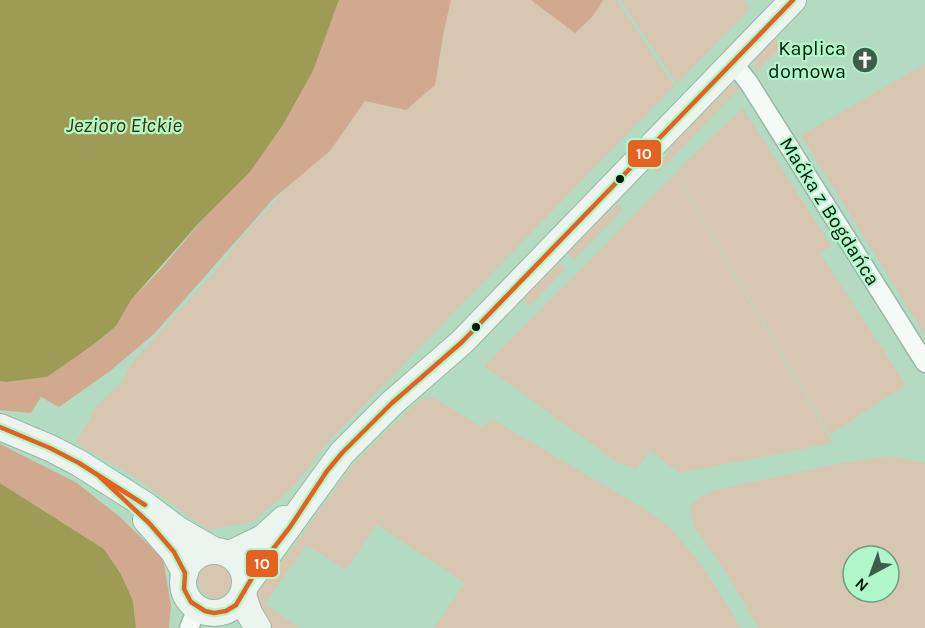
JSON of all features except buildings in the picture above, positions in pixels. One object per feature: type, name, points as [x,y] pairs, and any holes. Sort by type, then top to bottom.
[{"type":"street","points":[[311,495],[263,538],[222,553],[199,555],[193,559],[184,573],[183,581],[187,596],[208,619],[236,605],[244,591],[311,495],[327,471],[360,434],[462,342],[793,0]]},
{"type":"street","name":"Maćka z Bogdańca","points":[[732,61],[749,83],[925,363]]},
{"type":"street","points":[[0,427],[50,448],[100,477],[177,529],[222,553],[242,568],[249,613],[258,628]]},
{"type":"street","points":[[100,477],[165,540],[174,552],[184,573]]},
{"type":"shaded area","points":[[339,0],[451,0],[435,85],[406,110],[365,101],[330,151],[274,198],[154,334],[110,371],[59,407],[41,397],[31,413],[0,410],[0,381],[47,377],[116,326],[131,300],[161,269],[284,123],[313,71]]},
{"type":"shaded area","points":[[403,0],[617,0],[674,86],[329,441],[292,488],[252,522],[208,530],[129,473],[76,443],[97,405],[122,382],[134,360],[214,273],[243,236],[277,199],[330,122]]},
{"type":"shaded area","points":[[531,0],[603,0],[593,16],[575,33]]},
{"type":"shaded area","points":[[620,0],[744,0],[750,9],[677,83]]},
{"type":"shaded area","points":[[773,36],[782,46],[756,72],[757,56]]},
{"type":"shaded area","points":[[925,64],[925,335],[801,135]]},
{"type":"shaded area","points":[[731,85],[740,88],[657,174],[653,169],[666,155],[690,118],[724,86]]},
{"type":"shaded area","points":[[743,108],[831,246],[820,253],[906,385],[830,435],[675,172]]},
{"type":"shaded area","points":[[675,174],[833,443],[680,473],[650,451],[636,469],[618,463],[484,366]]},
{"type":"shaded area","points":[[618,204],[623,209],[574,260],[564,250]]},
{"type":"shaded area","points":[[555,259],[565,269],[530,306],[520,297]]},
{"type":"shaded area","points":[[431,397],[481,427],[492,419],[668,525],[699,561],[740,628],[434,628],[465,583],[376,524],[346,570],[306,545],[265,604],[300,628],[271,628],[265,622],[256,597],[260,586],[291,550],[344,476],[363,454],[419,401]]},
{"type":"shaded area","points":[[0,444],[77,483],[120,517],[163,559],[171,605],[169,628],[136,628],[133,601],[121,574],[104,549],[0,483]]},
{"type":"shaded area","points":[[890,456],[925,463],[925,628],[758,628],[730,578],[693,525],[690,507],[698,498],[715,490],[841,463]]},
{"type":"shaded area","points":[[215,564],[227,569],[232,581],[227,593],[215,598],[203,593],[198,581],[203,569]]},
{"type":"water","name":"Jezioro Ełckie","points":[[0,0],[339,0],[313,71],[284,123],[250,172],[199,223],[131,300],[116,326],[47,377],[6,382],[0,381]]},
{"type":"water","points":[[0,483],[104,549],[121,574],[133,601],[136,628],[0,628]]},
{"type":"transit line","name":"10","points":[[100,477],[150,524],[174,552],[185,573],[184,589],[191,602],[205,611],[214,613],[226,611],[236,605],[256,571],[342,453],[392,403],[462,342],[793,0]]},
{"type":"transit line","name":"10","points":[[0,427],[79,463],[145,505]]},
{"type":"place","name":"Kaplica domowa","points":[[865,60]]}]
